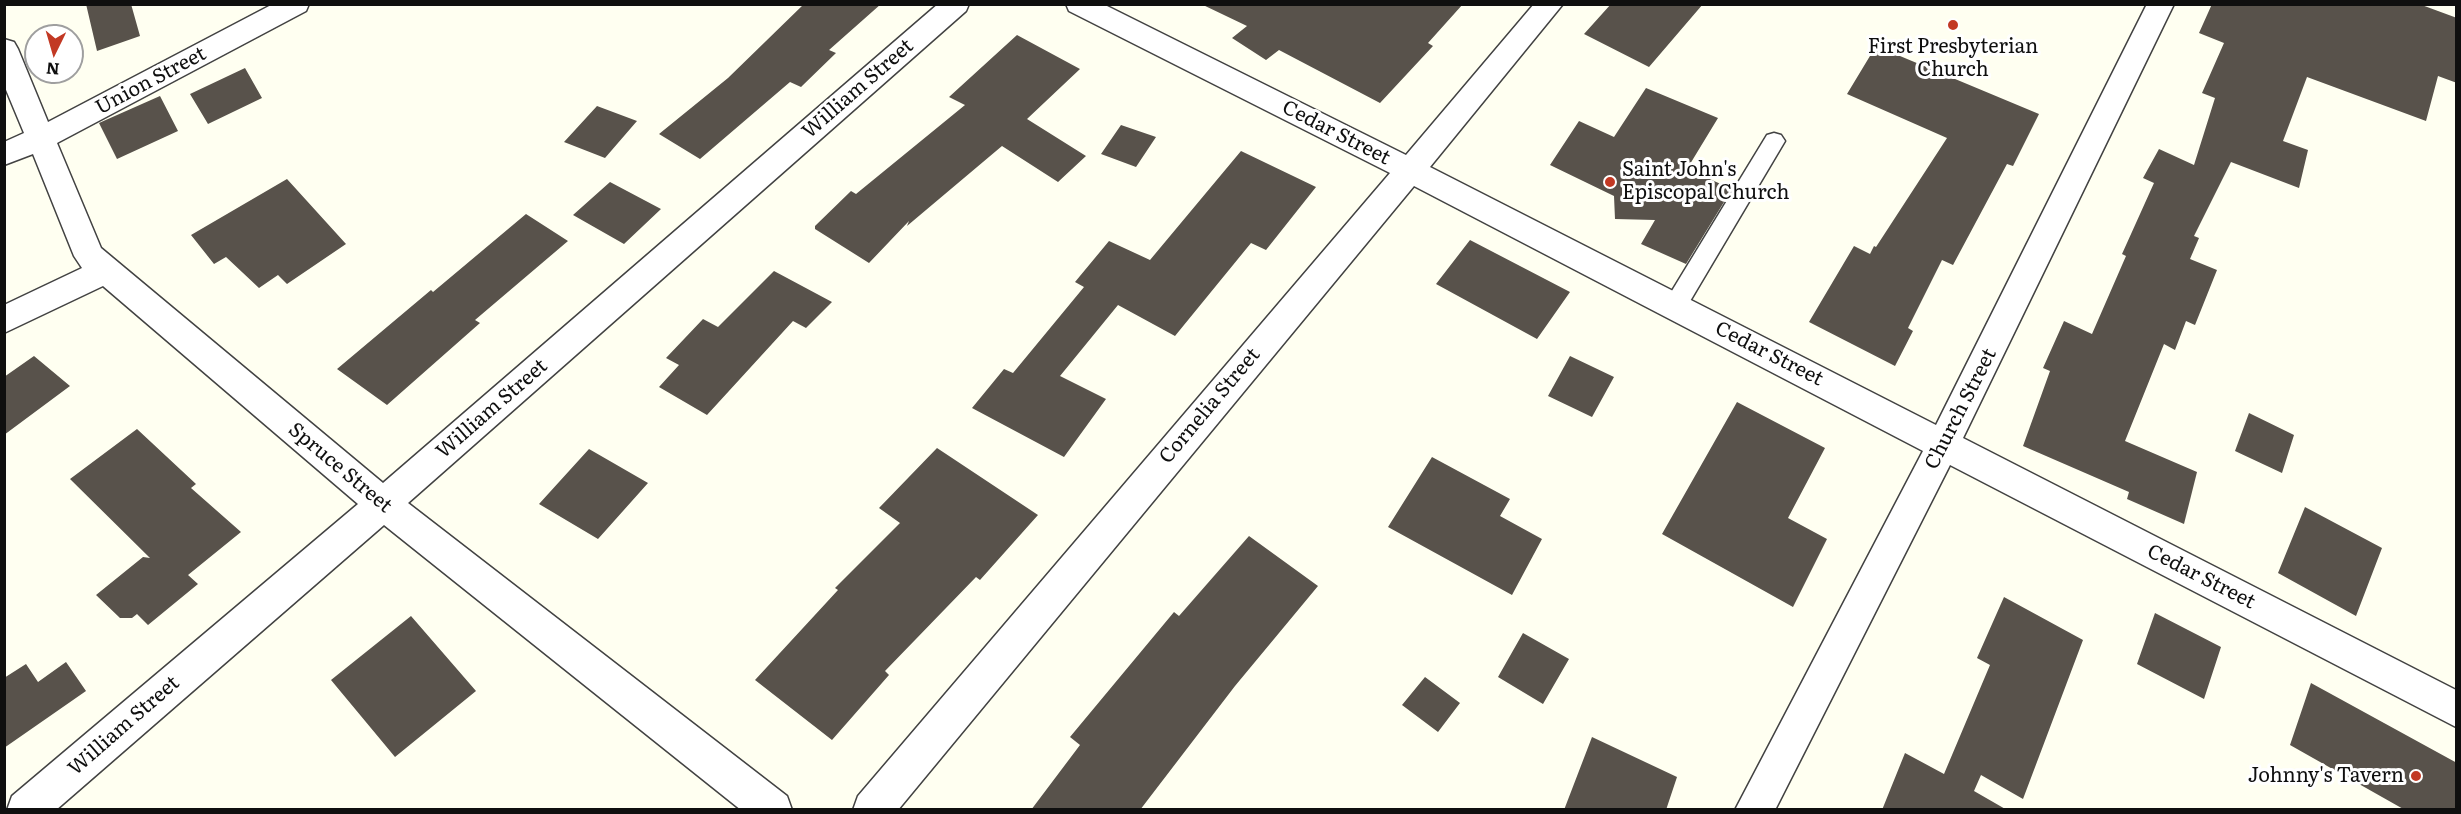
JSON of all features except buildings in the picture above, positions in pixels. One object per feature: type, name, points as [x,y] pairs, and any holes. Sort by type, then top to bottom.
[{"type":"street","name":"Union Street","points":[[4,154],[42,138],[297,4]]},
{"type":"street","name":"William Street","points":[[26,810],[383,504],[956,4]]},
{"type":"street","name":"Cedar Street","points":[[1079,4],[1944,443],[2457,709]]},
{"type":"street","name":"Cornelia Street","points":[[872,810],[1550,4]]},
{"type":"street","name":"Church Street","points":[[1754,810],[1944,443],[2161,4]]},
{"type":"street","name":"Spruce Street","points":[[4,49],[89,256],[383,504],[773,810]]},
{"type":"street","points":[[4,320],[107,270]]},
{"type":"lane","points":[[1675,306],[1774,141]]},
{"type":"place","name":"First Presbyterian Church","points":[[1953,25]]},
{"type":"place","name":"Saint John's Episcopal Church","points":[[1610,182]]},
{"type":"place","name":"Johnny's Tavern","points":[[2416,776]]}]
